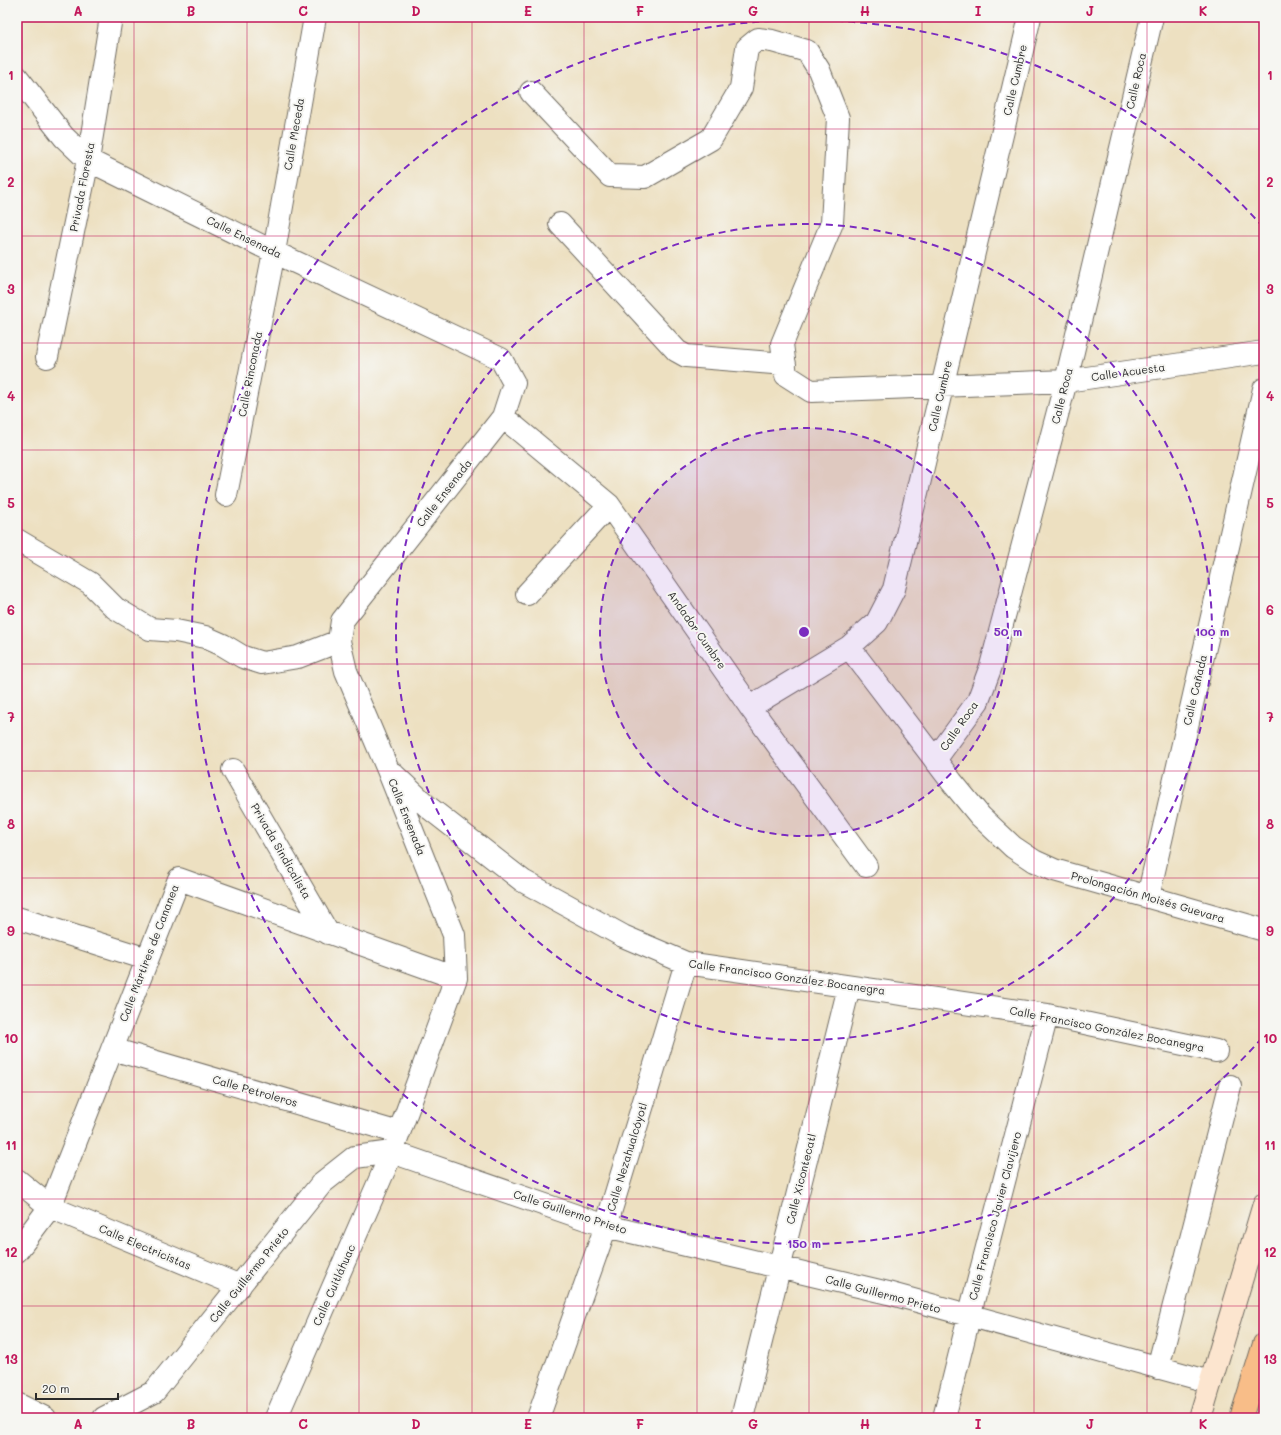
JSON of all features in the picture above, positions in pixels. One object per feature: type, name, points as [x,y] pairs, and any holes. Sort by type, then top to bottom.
[{"type":"highway","points":[[1241,1418],[1264,1344]]},
{"type":"main road","points":[[1200,1418],[1264,1204]]},
{"type":"street","name":"Privada Floresta","points":[[47,357],[88,160],[111,17]]},
{"type":"street","name":"Calle Meceda","points":[[274,252],[315,17]]},
{"type":"street","name":"Calle Cumbre","points":[[750,707],[848,647],[877,622],[894,589],[1030,17]]},
{"type":"street","name":"Calle Roca","points":[[935,760],[978,700],[991,666],[1066,380],[1152,17]]},
{"type":"street","points":[[531,92],[610,176],[646,176],[711,139],[741,88],[747,48],[758,40],[772,41],[806,51],[819,70],[838,118],[832,223],[782,344],[785,364],[686,356],[677,351],[560,224]]},
{"type":"street","name":"Calle Ensenada","points":[[17,77],[64,137],[88,160],[274,252],[501,358],[514,383],[503,417],[342,621],[339,641],[346,671],[388,770],[454,935],[456,978],[395,1143]]},
{"type":"street","name":"Calle Rinconada","points":[[226,495],[274,252]]},
{"type":"street","name":"Calle Acuesta","points":[[785,364],[786,375],[811,391],[1066,380],[1264,352]]},
{"type":"street","name":"Calle Cañada","points":[[1148,897],[1264,389]]},
{"type":"street","name":"Andador Cumbre","points":[[503,417],[609,504],[750,707],[866,866]]},
{"type":"street","points":[[527,594],[609,504]]},
{"type":"street","points":[[17,540],[90,582],[115,608],[150,629],[176,631],[205,637],[224,645],[243,657],[262,663],[298,657],[339,641]]},
{"type":"street","name":"Prolongación Moisés Guevara","points":[[848,647],[980,816],[1013,847],[1034,861],[1054,870],[1264,930]]},
{"type":"street","name":"Privada Sindicalista","points":[[233,770],[328,933]]},
{"type":"street","name":"Calle Francisco González Bocanegra","points":[[388,770],[428,807],[523,881],[623,936],[686,963],[1047,1015],[1216,1051]]},
{"type":"street","name":"Calle Mártires de Cananea","points":[[17,1251],[50,1207],[179,879],[456,978]]},
{"type":"street","points":[[17,918],[147,958]]},
{"type":"street","name":"Calle Nezahualcóyotl","points":[[538,1418],[606,1226],[686,963]]},
{"type":"street","name":"Calle Xicontecatl","points":[[742,1418],[849,987]]},
{"type":"street","name":"Calle Francisco Javier Clavijero","points":[[944,1418],[1047,1015]]},
{"type":"street","name":"Calle Petroleros","points":[[112,1049],[395,1143]]},
{"type":"street","points":[[1158,1368],[1230,1086]]},
{"type":"street","name":"Calle Guillermo Prieto","points":[[104,1418],[154,1392],[322,1183],[355,1157],[395,1143],[606,1226],[888,1293],[1211,1382]]},
{"type":"street","name":"Calle Cuitláhuac","points":[[276,1418],[395,1143]]},
{"type":"street","name":"Calle Electricistas","points":[[17,1180],[50,1207],[240,1286]]},
{"type":"street","points":[[17,1404],[45,1418]]}]
